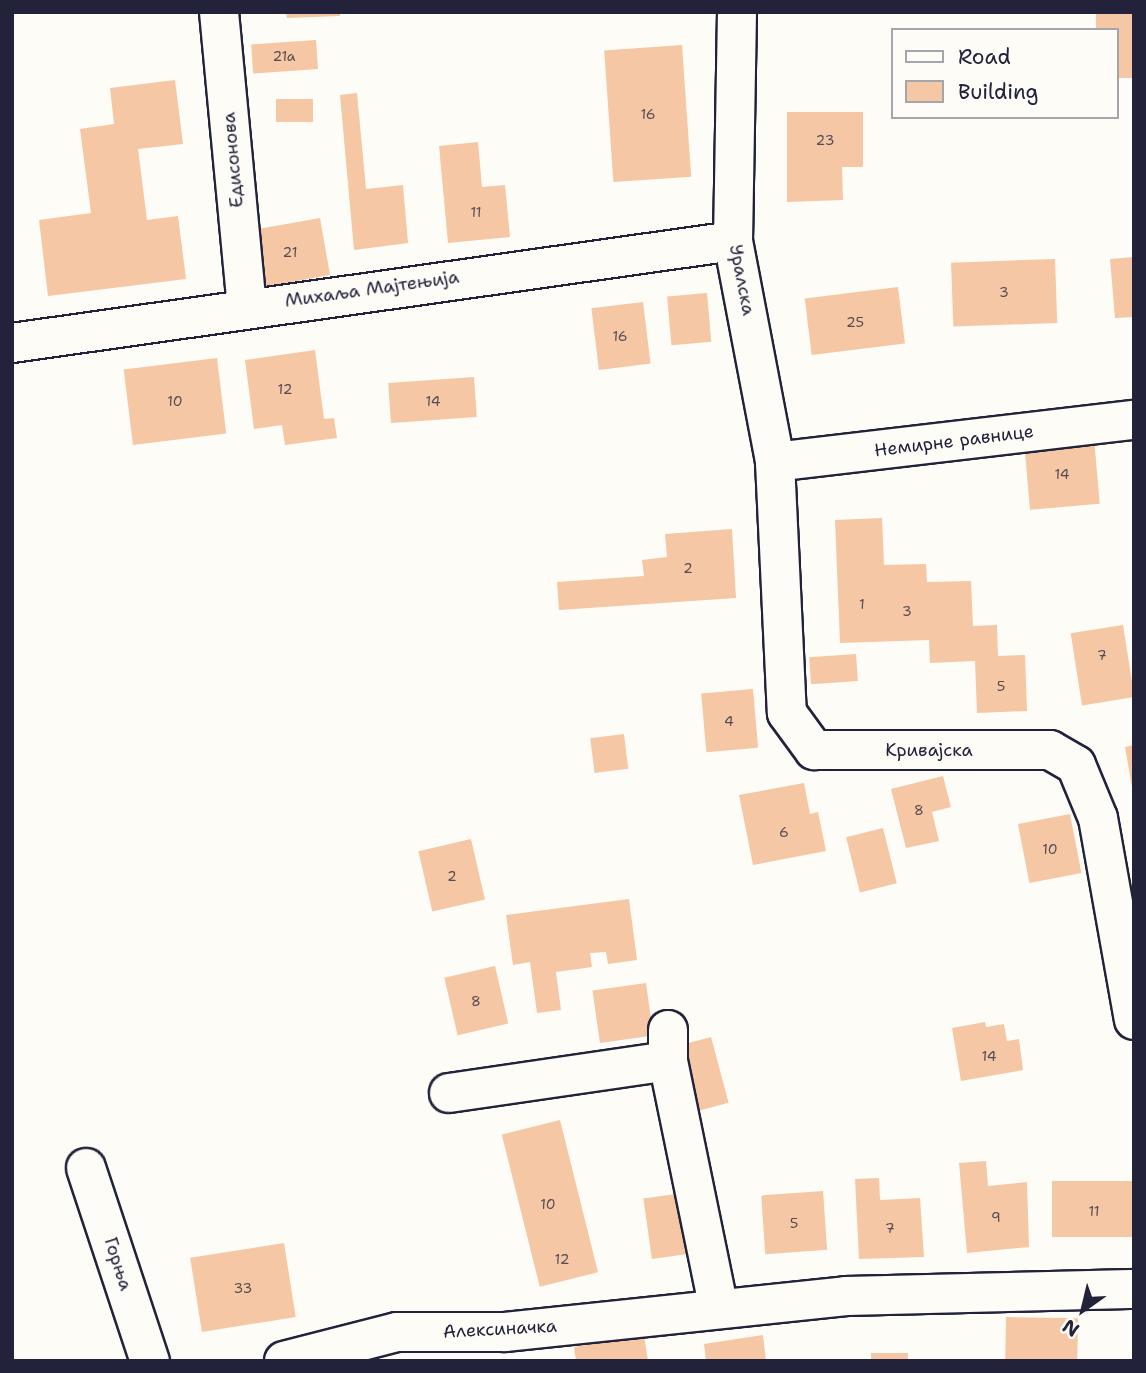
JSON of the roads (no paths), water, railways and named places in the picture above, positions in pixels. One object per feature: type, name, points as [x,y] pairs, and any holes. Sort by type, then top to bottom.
[{"type":"street","name":"Едисонова","points":[[219,12],[247,307]]},
{"type":"street","name":"Уралска","points":[[737,12],[733,241],[775,462]]},
{"type":"street","name":"Михаља Мајтењија","points":[[12,343],[247,307],[733,241]]},
{"type":"street","name":"Немирне равнице","points":[[775,462],[1134,420]]},
{"type":"street","name":"Кривајска","points":[[775,462],[787,713],[814,750],[1050,750],[1076,765],[1098,818],[1134,1020]]},
{"type":"street","points":[[449,1093],[668,1046],[719,1309]]},
{"type":"street","name":"Горња","points":[[86,1168],[150,1361]]},
{"type":"street","name":"Алексиначка","points":[[284,1361],[397,1332],[505,1332],[846,1296],[1134,1289]]}]
